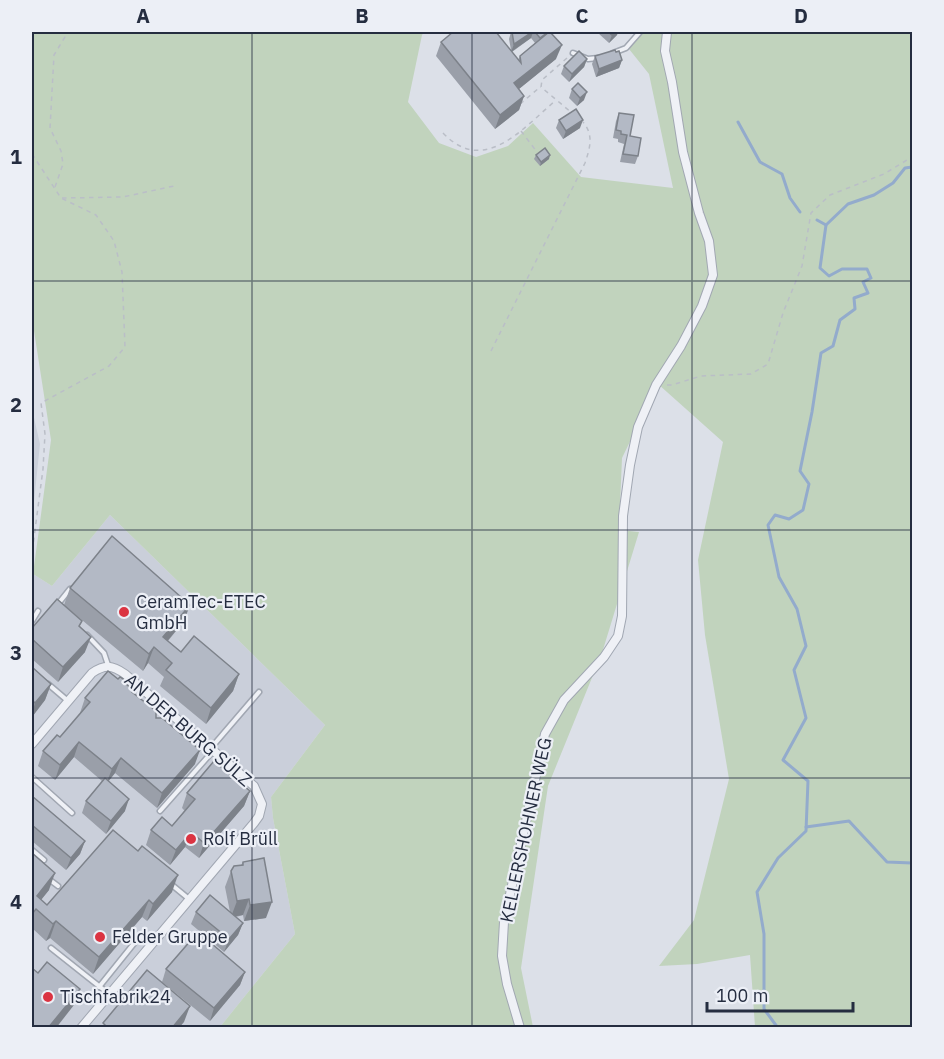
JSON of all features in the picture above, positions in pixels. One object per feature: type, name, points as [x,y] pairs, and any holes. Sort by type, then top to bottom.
[{"type":"street","name":"KELLERSHOHNER WEG","points":[[520,1028],[507,984],[502,956],[504,922],[545,734],[564,700],[604,657],[618,636],[622,616],[623,516],[638,427],[656,385],[681,346],[702,306],[712,275],[709,241],[682,152],[665,51],[667,32]]},
{"type":"street","name":"AN DER BURG SÜLZ","points":[[32,744],[92,673],[108,665],[124,674],[169,711],[254,786],[262,804],[259,816],[254,823],[81,1028]]},
{"type":"lane","points":[[609,54],[626,48],[640,32]]},
{"type":"lane","points":[[573,53],[588,59],[601,58]]},
{"type":"lane","points":[[58,610],[61,600],[75,583]]},
{"type":"lane","points":[[32,621],[38,611]]},
{"type":"lane","points":[[81,630],[99,647],[108,665]]},
{"type":"lane","points":[[41,678],[69,701]]},
{"type":"lane","points":[[160,812],[259,692]]},
{"type":"lane","points":[[161,720],[169,711]]},
{"type":"lane","points":[[32,777],[72,813]]},
{"type":"lane","points":[[32,850],[44,860]]},
{"type":"lane","points":[[49,879],[58,886]]},
{"type":"lane","points":[[169,883],[189,899]]},
{"type":"lane","points":[[99,987],[140,936],[150,944]]},
{"type":"lane","points":[[51,948],[108,994]]},
{"type":"path","points":[[54,188],[63,164],[61,151],[50,128],[54,55],[68,32]]},
{"type":"path","points":[[517,106],[540,87],[542,80],[573,53]]},
{"type":"path","points":[[540,87],[572,113]]},
{"type":"path","points":[[443,133],[452,143],[471,150],[487,151],[502,145],[555,101]]},
{"type":"path","points":[[491,351],[585,163],[591,144],[588,129],[580,118]]},
{"type":"path","points":[[520,130],[537,152]]},
{"type":"path","points":[[32,154],[61,198],[96,215],[114,241],[122,272],[125,347],[109,366],[41,403],[45,434],[43,469],[32,553]]},
{"type":"path","points":[[656,385],[672,386],[701,376],[751,374],[768,364],[783,313],[802,266],[811,213],[830,195],[884,174],[912,157]]},
{"type":"path","points":[[61,198],[123,197],[174,186]]},
{"type":"shaded area","points":[[32,409],[40,444],[32,521]]},
{"type":"shaded area","points":[[110,515],[325,725],[271,797],[295,934],[220,1027],[32,1027],[32,744],[37,737],[32,732],[32,575],[52,586]]},
{"type":"green space","points":[[32,32],[424,32],[408,102],[439,143],[476,157],[508,146],[533,123],[581,177],[673,188],[649,74],[629,49],[644,32],[912,32],[912,1027],[755,1027],[750,955],[697,964],[659,966],[694,920],[729,779],[705,635],[698,560],[723,442],[658,384],[622,458],[619,530],[639,532],[602,653],[548,786],[521,968],[533,1027],[220,1027],[295,934],[271,797],[325,725],[110,515],[52,586],[33,574],[51,440],[32,318]]},
{"type":"building","points":[[453,32],[496,32],[521,63],[520,56],[549,32],[562,45],[514,83],[524,96],[500,115],[441,42]]},
{"type":"building","points":[[512,32],[532,32],[514,44]]},
{"type":"building","points":[[535,32],[548,32],[540,38]]},
{"type":"building","points":[[579,51],[587,59],[572,74],[564,66]]},
{"type":"building","points":[[619,51],[622,60],[599,69],[595,56]]},
{"type":"building","points":[[578,83],[587,92],[580,98],[572,89]]},
{"type":"building","points":[[576,109],[583,120],[566,131],[559,120]]},
{"type":"building","points":[[619,113],[634,115],[630,136],[641,138],[638,156],[623,154],[627,135],[616,130]]},
{"type":"building","points":[[545,148],[550,155],[541,162],[536,155]]},
{"type":"building","points":[[112,536],[190,605],[163,637],[181,652],[194,636],[239,674],[211,708],[166,670],[172,663],[154,647],[149,654],[70,588]]},
{"type":"building","points":[[57,599],[82,621],[79,626],[91,637],[63,667],[32,639],[32,628]]},
{"type":"building","points":[[32,667],[51,684],[35,703],[32,700]]},
{"type":"building","points":[[108,671],[118,679],[120,677],[126,681],[125,683],[133,690],[132,692],[156,711],[156,718],[162,718],[200,750],[162,793],[121,758],[112,769],[79,742],[60,765],[43,751],[57,735],[60,737],[90,702],[85,698]]},
{"type":"building","points":[[214,761],[250,791],[204,843],[191,832],[176,850],[151,830],[162,817],[172,826],[195,799],[187,793]]},
{"type":"building","points":[[105,778],[129,799],[111,821],[86,801]]},
{"type":"building","points":[[32,796],[85,841],[71,858],[32,825]]},
{"type":"building","points":[[113,830],[138,851],[142,846],[178,875],[153,904],[149,900],[99,957],[56,921],[53,924],[36,909],[32,914],[32,853],[55,873],[37,896],[47,905]]},
{"type":"building","points":[[264,858],[272,902],[250,905],[249,899],[237,901],[231,871],[234,866]]},
{"type":"building","points":[[210,895],[243,923],[229,939],[196,912]]},
{"type":"building","points":[[198,932],[245,972],[214,1008],[166,969]]},
{"type":"building","name":"Tischfabrik24","points":[[47,962],[80,989],[48,1028],[32,1028],[32,968],[38,973]]},
{"type":"building","points":[[147,970],[190,1006],[172,1028],[108,1028],[103,1023]]},
{"type":"waterway","points":[[738,122],[760,162],[782,174],[790,198],[800,212]]},
{"type":"waterway","points":[[778,1028],[764,1009],[764,934],[757,892],[778,858],[806,831],[808,781],[783,760],[806,718],[794,670],[806,646],[797,609],[779,577],[768,525],[775,515],[789,519],[803,510],[809,484],[800,471],[821,353],[833,346],[840,320],[855,309],[854,298],[868,293],[863,282],[871,278],[867,269],[842,269],[829,276],[820,268],[826,225],[848,204],[874,195],[893,183],[905,168],[912,167]]},
{"type":"waterway","points":[[817,220],[826,225]]},
{"type":"waterway","points":[[806,827],[849,821],[887,862],[912,863]]},
{"type":"place","name":"CeramTec-ETEC GmbH","points":[[124,612]]},
{"type":"place","name":"Rolf Brüll","points":[[191,839]]},
{"type":"place","name":"Felder Gruppe","points":[[100,937]]},
{"type":"place","name":"Tischfabrik24","points":[[48,997]]}]
